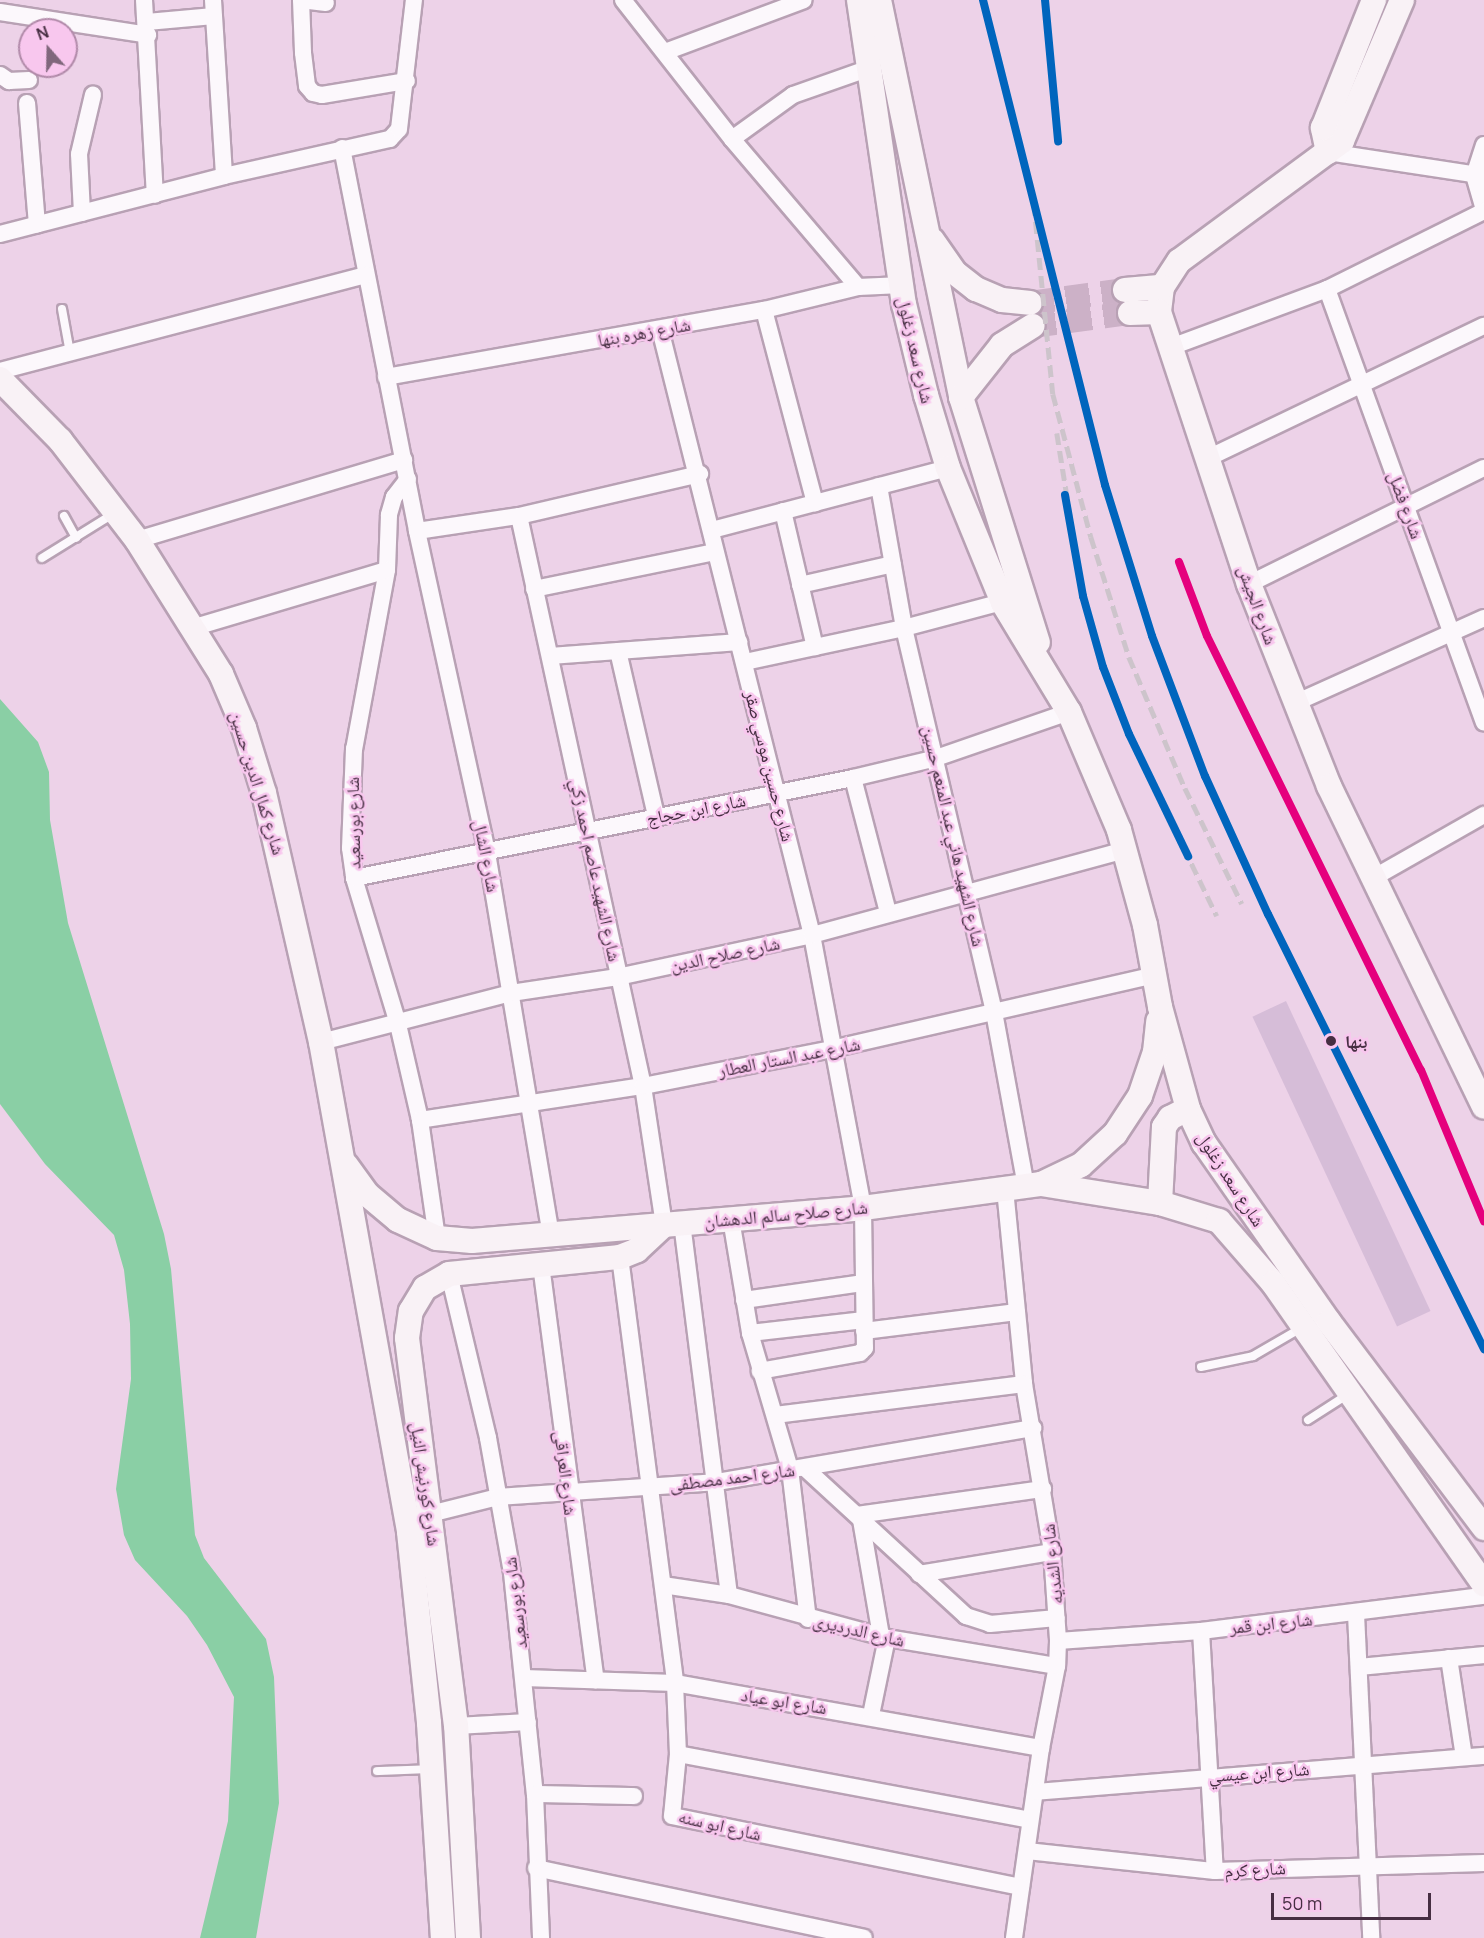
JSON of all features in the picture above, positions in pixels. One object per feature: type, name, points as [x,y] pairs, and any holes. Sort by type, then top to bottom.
[{"type":"main road","name":"شارع سعد زغلول","points":[[859,0],[867,69],[913,350],[948,468],[1049,676],[1069,712],[1125,850],[1155,975],[1160,1007],[1188,1109],[1204,1143],[1323,1313],[1484,1528]]},
{"type":"main road","name":"شارع سعد زغلول","points":[[879,0],[961,397],[1013,599]]},
{"type":"main road","points":[[1328,152],[1323,128],[1374,0]]},
{"type":"main road","name":"شارع الجيش","points":[[1402,0],[1345,136],[1328,152],[1179,261],[1162,286],[1159,312],[1249,584],[1295,703],[1373,878],[1484,1107]]},
{"type":"main road","points":[[925,225],[937,250],[954,272],[976,289],[1031,314],[1002,345],[961,397]]},
{"type":"main road","points":[[1159,312],[1127,302],[1162,286]]},
{"type":"main road","name":"شارع كمال الدين حسين","points":[[0,379],[60,440],[117,512],[221,674],[247,738],[284,873],[321,1042],[340,1152]]},
{"type":"main road","name":"شارع صلاح سالم الدهشان","points":[[340,1152],[357,1182],[381,1208],[398,1220],[436,1238],[498,1241],[863,1208],[1024,1187],[1081,1165],[1115,1134],[1140,1096],[1155,1052],[1160,1007]]},
{"type":"main road","points":[[1160,1203],[1164,1127],[1170,1118],[1188,1109]]},
{"type":"main road","name":"شارع كورنيش النيل","points":[[340,1152],[409,1532],[433,1769],[443,1938]]},
{"type":"main road","name":"شارع سعد زغلول","points":[[1024,1187],[1160,1203],[1219,1221],[1273,1283],[1484,1584]]},
{"type":"main road","name":"شارع كورنيش النيل","points":[[468,1938],[456,1726],[407,1324],[421,1293],[449,1274],[620,1257],[637,1250],[673,1224]]},
{"type":"street","points":[[144,0],[155,195]]},
{"type":"street","points":[[326,3],[301,0],[307,86],[318,95],[407,81]]},
{"type":"street","points":[[0,234],[224,176],[390,139],[399,129],[407,81],[414,0]]},
{"type":"street","points":[[622,0],[732,139],[858,287]]},
{"type":"street","points":[[665,52],[804,0]]},
{"type":"street","points":[[0,12],[147,28],[213,8],[224,176]]},
{"type":"street","points":[[732,139],[793,95],[867,69]]},
{"type":"street","points":[[0,75],[9,81],[29,80]]},
{"type":"street","points":[[82,213],[79,154],[93,95]]},
{"type":"street","points":[[27,103],[37,225]]},
{"type":"street","points":[[1171,347],[1327,289],[1484,210],[1479,175],[1484,145]]},
{"type":"street","name":"شارع الشال","points":[[342,148],[417,531],[488,853],[552,1236]]},
{"type":"street","points":[[1328,152],[1479,175]]},
{"type":"street","points":[[0,370],[366,275]]},
{"type":"street","name":"شارع زهره بنها","points":[[386,377],[764,310],[858,287],[902,285]]},
{"type":"street","name":"شارع فضل","points":[[1327,289],[1484,722]]},
{"type":"street","points":[[764,310],[814,503]]},
{"type":"street","points":[[1208,458],[1484,326]]},
{"type":"street","name":"شارع حسين موسي صقر","points":[[660,329],[700,474],[715,552],[745,662],[812,935],[836,1048],[863,1208],[864,1333]]},
{"type":"street","points":[[137,540],[404,460]]},
{"type":"street","points":[[712,530],[948,468]]},
{"type":"street","points":[[1249,584],[1484,468]]},
{"type":"street","points":[[417,531],[519,516],[700,474]]},
{"type":"street","name":"شارع بورسعيد","points":[[408,479],[394,497],[389,515],[387,570],[354,748],[350,800],[354,878],[397,1020],[420,1120],[436,1238]]},
{"type":"street","name":"شارع الشهيد هاني عبد المنعم حسين","points":[[879,486],[904,628],[994,1012],[1024,1187]]},
{"type":"street","points":[[783,511],[815,647]]},
{"type":"street","name":"شارع الشهيد عاصم احمد زكي","points":[[519,516],[673,1224],[717,1482],[729,1595]]},
{"type":"street","points":[[534,589],[715,552]]},
{"type":"street","points":[[800,585],[892,564]]},
{"type":"street","points":[[192,628],[387,570]]},
{"type":"street","points":[[745,662],[904,628],[1013,599]]},
{"type":"street","points":[[1295,703],[1452,635],[1484,618]]},
{"type":"street","points":[[550,656],[739,642]]},
{"type":"street","points":[[618,651],[656,815]]},
{"type":"street","name":"شارع ابن حجاج","points":[[354,878],[488,853],[656,815],[853,778],[936,758],[1069,712]]},
{"type":"street","points":[[853,778],[888,912]]},
{"type":"street","points":[[1373,878],[1484,815]]},
{"type":"street","name":"شارع صلاح الدين","points":[[321,1042],[397,1020],[511,993],[618,977],[812,935],[888,912],[1125,850]]},
{"type":"street","name":"شارع عبد الستار العطار","points":[[420,1120],[643,1086],[836,1048],[1155,975]]},
{"type":"street","name":"شارع الشديه","points":[[1014,1938],[1041,1748],[1057,1666],[1058,1641],[1052,1552],[1024,1384],[1017,1312],[1024,1187]]},
{"type":"street","points":[[731,1219],[750,1333],[759,1371],[798,1469],[808,1619]]},
{"type":"street","name":"شارع ابو سنه","points":[[620,1257],[675,1683],[678,1754],[670,1810],[674,1817],[1021,1887]]},
{"type":"street","name":"شارع العراقى","points":[[541,1265],[568,1490],[596,1680]]},
{"type":"street","name":"شارع بورسعيد","points":[[449,1274],[479,1395],[507,1537],[535,1794],[536,1868],[541,1938]]},
{"type":"street","points":[[744,1300],[864,1283]]},
{"type":"street","points":[[750,1333],[864,1333],[1017,1312]]},
{"type":"street","points":[[759,1371],[860,1353],[864,1333]]},
{"type":"street","points":[[775,1415],[1024,1384]]},
{"type":"street","name":"شارع احمد مصطفى","points":[[430,1514],[498,1497],[568,1490],[717,1482],[1033,1428]]},
{"type":"street","points":[[798,1469],[859,1518],[919,1574],[975,1621],[990,1623],[1057,1618]]},
{"type":"street","points":[[859,1518],[1042,1489]]},
{"type":"street","points":[[859,1518],[884,1637],[871,1715]]},
{"type":"street","points":[[919,1574],[1052,1552]]},
{"type":"street","name":"شارع الدرديرى","points":[[663,1585],[729,1595],[808,1619],[884,1637],[1057,1666]]},
{"type":"street","name":"شارع ابن قمر","points":[[1058,1641],[1201,1631],[1356,1614],[1484,1596]]},
{"type":"street","points":[[1356,1614],[1370,1864],[1371,1938]]},
{"type":"street","points":[[1201,1631],[1215,1871]]},
{"type":"street","points":[[1359,1667],[1484,1655]]},
{"type":"street","points":[[1449,1658],[1464,1757]]},
{"type":"street","name":"شارع ابو عياد","points":[[524,1678],[675,1683],[871,1715],[1041,1748]]},
{"type":"street","points":[[456,1726],[528,1722]]},
{"type":"street","points":[[678,1754],[1030,1820]]},
{"type":"street","name":"شارع ابن عيسي","points":[[1035,1792],[1210,1775],[1484,1756]]},
{"type":"street","points":[[535,1794],[634,1796]]},
{"type":"street","name":"شارع كرم","points":[[1027,1851],[1215,1871],[1370,1864],[1484,1863]]},
{"type":"street","points":[[536,1868],[864,1938]]},
{"type":"lane","points":[[62,309],[70,353]]},
{"type":"lane","points":[[42,558],[117,512]]},
{"type":"lane","points":[[64,516],[76,538]]},
{"type":"lane","points":[[1201,1367],[1253,1356],[1304,1327]]},
{"type":"lane","points":[[1308,1420],[1350,1393]]},
{"type":"lane","points":[[377,1771],[433,1769]]},
{"type":"shaded area","points":[[0,699],[38,742],[49,772],[50,820],[68,923],[164,1234],[171,1269],[195,1535],[204,1558],[266,1639],[274,1677],[279,1803],[256,1938],[200,1938],[228,1821],[234,1697],[207,1645],[187,1616],[135,1560],[124,1535],[116,1489],[131,1379],[130,1324],[124,1270],[114,1235],[45,1164],[0,1104]]},
{"type":"building","points":[[1286,1001],[1431,1311],[1397,1327],[1252,1017]]},
{"type":"tunnel","points":[[1030,303],[1125,290]]},
{"type":"tunnel","points":[[1032,326],[1130,313]]},
{"type":"railway","points":[[1034,204],[1053,394],[1091,537],[1129,657],[1185,788],[1242,904]]},
{"type":"railway","points":[[1057,433],[1083,596],[1103,667],[1129,734],[1217,916]]},
{"type":"transit line","points":[[983,0],[1105,485],[1152,636],[1205,776],[1268,914],[1484,1349]]},
{"type":"transit line","points":[[1045,0],[1058,141]]},
{"type":"transit line","points":[[1065,495],[1083,596],[1103,667],[1129,734],[1188,856]]},
{"type":"transit line","points":[[1179,562],[1207,636],[1421,1070],[1484,1221]]},
{"type":"place","name":"بنها","points":[[1331,1041]]}]
